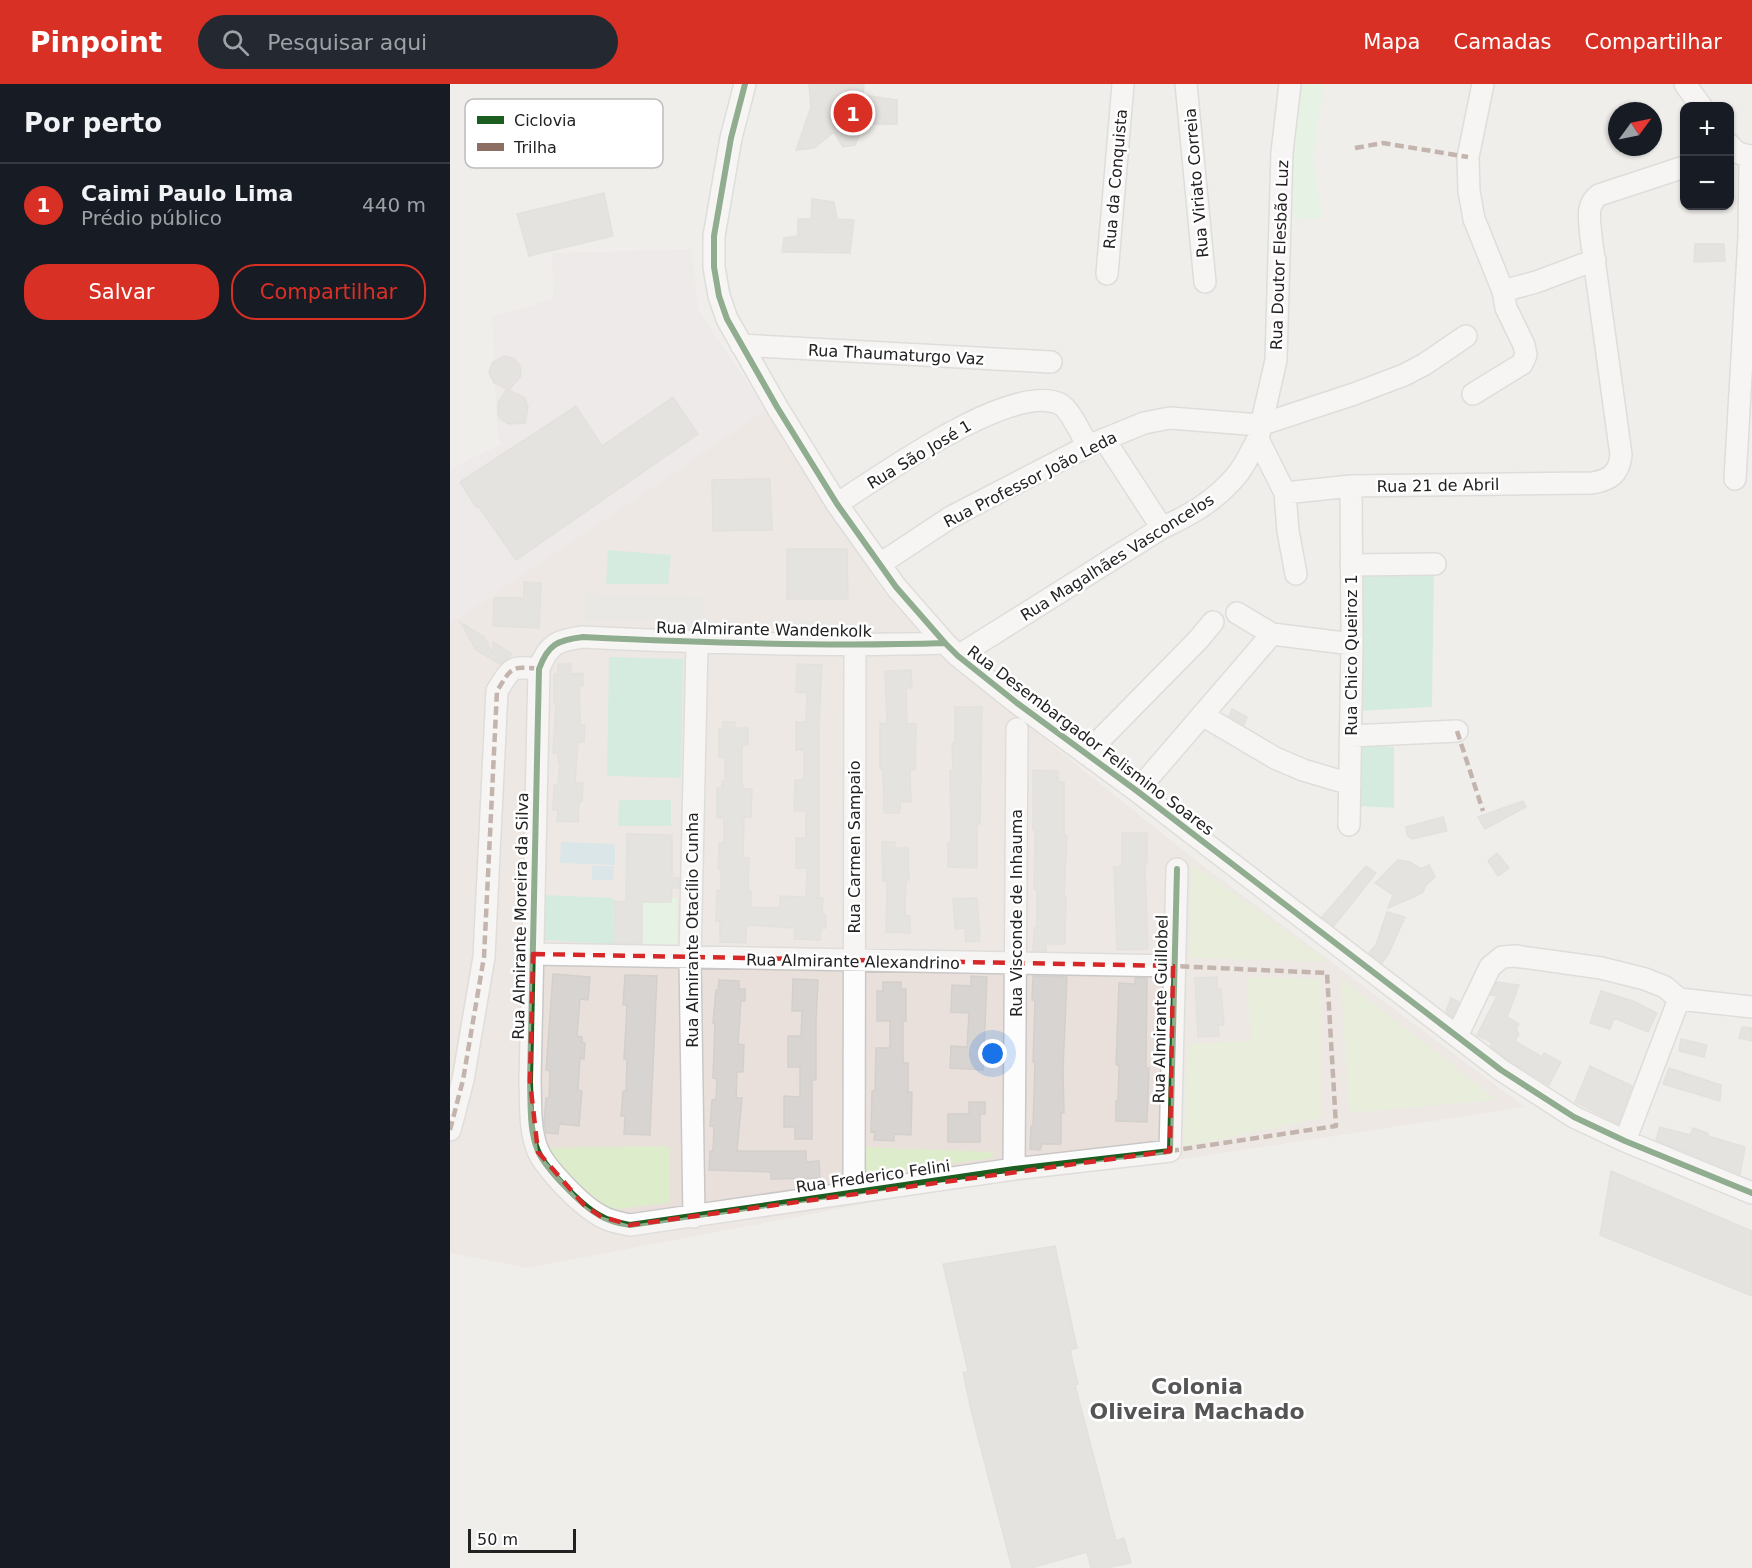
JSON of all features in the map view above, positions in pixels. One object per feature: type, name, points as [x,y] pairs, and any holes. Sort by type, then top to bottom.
[{"type":"street","name":"Rua Desembargador Felismino Soares","points":[[745,84],[731,138],[714,236],[714,267],[719,296],[727,319],[837,504],[896,587],[952,650],[1501,1070],[1574,1117],[1625,1141],[1752,1193]]},
{"type":"street","name":"Rua da Conquista","points":[[1107,274],[1123,84]]},
{"type":"street","name":"Rua Viriato Correia","points":[[1186,84],[1205,282]]},
{"type":"street","name":"Rua Doutor Elesbão Luz","points":[[1259,432],[1276,360],[1282,152],[1290,84]]},
{"type":"street","points":[[1473,394],[1522,364],[1526,355],[1524,345],[1506,308],[1503,291],[1474,219],[1469,191],[1468,157],[1483,84]]},
{"type":"street","points":[[1684,84],[1698,102]]},
{"type":"street","points":[[1735,479],[1750,237],[1739,152]]},
{"type":"street","points":[[1503,291],[1536,282],[1595,260],[1590,237],[1589,212],[1593,200],[1599,195],[1680,168]]},
{"type":"street","name":"Rua 21 de Abril","points":[[1285,493],[1352,486],[1592,483],[1604,481],[1614,475],[1620,467],[1621,455],[1595,260]]},
{"type":"street","points":[[1296,574],[1288,531],[1285,493],[1259,432],[1404,375],[1467,336]]},
{"type":"street","name":"Rua Thaumaturgo Vaz","points":[[741,345],[1051,362]]},
{"type":"street","name":"Rua São José 1","points":[[837,504],[965,424],[1014,406],[1050,401],[1063,406],[1096,443],[1162,528]]},
{"type":"street","name":"Rua Professor João Leda","points":[[880,564],[951,517],[1096,443],[1144,423],[1170,418],[1259,432]]},
{"type":"street","name":"Rua Magalhães Vasconcelos","points":[[952,650],[1162,528],[1192,514],[1210,501],[1237,475],[1259,432]]},
{"type":"street","name":"Rua Chico Queiroz 1","points":[[1348,825],[1351,736],[1352,486]]},
{"type":"street","points":[[1351,565],[1435,564]]},
{"type":"street","points":[[1237,613],[1272,634],[1352,644]]},
{"type":"street","points":[[1086,754],[1213,622]]},
{"type":"street","points":[[1137,791],[1272,634]]},
{"type":"street","name":"Rua Almirante Wandenkolk","points":[[539,669],[544,656],[556,643],[583,637],[697,643],[952,650]]},
{"type":"street","name":"Rua Almirante Otacílio Cunha","points":[[694,1217],[690,958],[697,643]]},
{"type":"street","name":"Rua Carmen Sampaio","points":[[855,646],[855,1192]]},
{"type":"street","points":[[450,1130],[463,1080],[484,957],[497,691],[510,670],[519,667],[539,669]]},
{"type":"street","name":"Rua Almirante Moreira da Silva","points":[[539,669],[530,1081],[532,1129],[538,1152],[556,1176],[584,1205]]},
{"type":"street","points":[[1202,715],[1275,758],[1303,770],[1350,784]]},
{"type":"street","name":"Rua Visconde de Inhauma","points":[[1014,1169],[1017,729]]},
{"type":"street","points":[[1351,736],[1457,731]]},
{"type":"street","name":"Rua Almirante Guillobel","points":[[1170,1151],[1177,868]]},
{"type":"street","name":"Rua Almirante Alexandrino","points":[[533,954],[1173,966]]},
{"type":"street","points":[[1456,1036],[1490,967],[1502,957],[1515,956],[1601,968],[1645,979],[1665,987],[1679,999],[1752,1007]]},
{"type":"street","points":[[1625,1141],[1679,999]]},
{"type":"street","name":"Rua Frederico Felini","points":[[584,1205],[600,1216],[630,1225],[1014,1169],[1170,1151]]},
{"type":"highlighted area","points":[[533,954],[1173,966],[1170,1151],[630,1225],[600,1216],[584,1205],[538,1152],[530,1081]]},
{"type":"shaded area","points":[[691,249],[699,311],[766,410],[450,624],[450,469],[501,444],[497,431],[492,316],[553,299],[552,253]]},
{"type":"shaded area","points":[[766,410],[883,592],[944,658],[1198,862],[1525,1107],[1143,1165],[911,1195],[528,1268],[450,1253],[450,624]]},
{"type":"shaded area","points":[[585,594],[704,597],[706,629],[687,629],[686,621],[583,621]]},
{"type":"shaded area","points":[[797,620],[827,621],[827,631],[797,631]]},
{"type":"green space","points":[[1301,84],[1324,84],[1313,157],[1322,219],[1294,218],[1294,115]]},
{"type":"green space","points":[[608,550],[671,555],[668,584],[606,584]]},
{"type":"green space","points":[[1361,571],[1434,575],[1432,707],[1359,711]]},
{"type":"green space","points":[[609,657],[683,659],[681,778],[607,776]]},
{"type":"green space","points":[[1358,745],[1394,747],[1394,808],[1357,806]]},
{"type":"green space","points":[[619,800],[671,800],[671,826],[618,826]]},
{"type":"green space","points":[[1191,863],[1329,962],[1190,958]]},
{"type":"green space","points":[[545,895],[614,898],[613,944],[543,940]]},
{"type":"green space","points":[[671,898],[677,898],[677,945],[642,944],[642,902],[671,902]]},
{"type":"green space","points":[[1247,977],[1321,979],[1321,1118],[1184,1147],[1187,1044],[1251,1041]]},
{"type":"green space","points":[[1341,978],[1497,1100],[1349,1113]]},
{"type":"green space","points":[[669,1146],[669,1203],[608,1210],[599,1206],[545,1148]]},
{"type":"green space","points":[[863,1147],[993,1152],[994,1158],[863,1176]]},
{"type":"water","points":[[561,842],[615,844],[615,865],[560,863]]},
{"type":"water","points":[[592,866],[614,866],[613,880],[592,880]]},
{"type":"building","points":[[809,84],[864,84],[863,95],[897,100],[897,124],[864,124],[855,145],[843,147],[834,132],[814,148],[796,150],[811,107]]},
{"type":"building","points":[[604,193],[613,236],[529,256],[517,214]]},
{"type":"building","points":[[812,199],[834,202],[837,219],[854,220],[850,253],[782,252],[784,238],[798,236],[798,219],[811,219]]},
{"type":"building","points":[[1695,244],[1724,244],[1725,261],[1694,262]]},
{"type":"building","points":[[504,356],[514,358],[520,366],[521,376],[509,390],[525,398],[528,407],[525,423],[509,424],[500,419],[498,414],[498,403],[507,389],[494,383],[489,373],[492,363]]},
{"type":"building","points":[[673,397],[698,434],[516,560],[460,482],[576,406],[602,446]]},
{"type":"building","points":[[770,479],[772,530],[713,531],[712,480]]},
{"type":"building","points":[[787,549],[847,549],[848,599],[787,599]]},
{"type":"building","points":[[524,582],[541,583],[539,628],[493,626],[494,598],[524,598]]},
{"type":"building","points":[[461,623],[484,637],[493,654],[493,642],[512,654],[500,664],[476,650]]},
{"type":"building","points":[[558,664],[571,664],[571,674],[583,673],[583,686],[579,686],[580,725],[585,725],[584,742],[578,742],[575,782],[583,783],[582,801],[579,800],[578,822],[557,821],[558,810],[553,810],[554,785],[558,785],[560,762],[558,762],[558,753],[553,753],[556,704],[554,704],[554,674],[558,674]]},
{"type":"building","points":[[797,664],[822,665],[819,722],[819,898],[823,898],[822,914],[826,915],[826,928],[821,928],[820,940],[794,939],[795,928],[746,925],[746,943],[720,942],[720,921],[716,921],[717,890],[721,890],[721,870],[718,869],[719,843],[724,843],[724,818],[717,818],[717,788],[722,788],[722,781],[725,781],[725,757],[719,757],[719,729],[723,729],[723,722],[735,722],[735,728],[748,728],[748,745],[742,745],[742,781],[743,789],[752,789],[751,817],[744,817],[743,858],[749,858],[748,890],[751,891],[751,907],[780,908],[780,896],[806,897],[807,868],[796,868],[796,838],[806,838],[806,811],[794,811],[795,780],[804,780],[804,750],[796,750],[796,722],[806,722],[807,693],[796,692]]},
{"type":"building","points":[[911,670],[912,688],[906,688],[907,724],[916,724],[915,770],[910,770],[911,802],[900,802],[900,813],[884,813],[883,769],[880,769],[880,723],[887,724],[885,671]]},
{"type":"building","points":[[955,707],[982,707],[977,868],[948,867],[948,843],[951,843],[950,770],[953,770],[952,743],[955,743]]},
{"type":"building","points":[[1232,709],[1247,717],[1244,725],[1229,716]]},
{"type":"building","points":[[1033,770],[1058,771],[1058,782],[1064,782],[1064,836],[1067,836],[1064,896],[1066,896],[1065,944],[1046,944],[1046,951],[1033,951],[1034,928],[1037,928],[1037,889],[1034,889]]},
{"type":"building","points":[[1523,801],[1526,807],[1485,829],[1478,817]]},
{"type":"building","points":[[1443,817],[1447,831],[1412,839],[1407,835],[1406,827]]},
{"type":"building","points":[[1122,833],[1147,833],[1147,864],[1145,864],[1148,949],[1117,950],[1114,867],[1122,867]]},
{"type":"building","points":[[627,834],[672,835],[672,878],[679,878],[679,888],[672,888],[671,902],[642,902],[642,943],[614,943],[615,901],[626,902]]},
{"type":"building","points":[[882,842],[895,842],[895,848],[908,848],[909,880],[906,880],[905,916],[910,916],[910,933],[886,932],[887,881],[883,881]]},
{"type":"building","points":[[1497,853],[1509,868],[1498,876],[1488,861]]},
{"type":"building","points":[[1398,860],[1410,862],[1421,869],[1429,865],[1435,877],[1426,885],[1423,892],[1388,908],[1393,895],[1375,883]]},
{"type":"building","points":[[1366,866],[1376,873],[1334,926],[1322,917]]},
{"type":"building","points":[[977,898],[980,941],[966,942],[965,928],[955,929],[953,899]]},
{"type":"building","points":[[1387,912],[1405,917],[1382,963],[1369,953],[1376,945]]},
{"type":"building","points":[[553,974],[590,977],[588,1000],[580,999],[577,1036],[582,1037],[582,1042],[585,1043],[584,1059],[580,1058],[578,1090],[582,1091],[579,1126],[559,1124],[558,1134],[546,1133],[544,1122],[546,1098],[549,1098],[550,1071],[546,1070]]},
{"type":"building","points":[[625,975],[657,976],[650,1135],[624,1134],[625,1116],[621,1116],[623,1091],[626,1091],[627,1059],[624,1059],[627,1005],[623,1005]]},
{"type":"building","points":[[971,976],[987,977],[983,1070],[950,1068],[951,1046],[967,1047],[969,1013],[951,1012],[952,985],[971,986]]},
{"type":"building","points":[[1033,976],[1067,977],[1063,1069],[1064,1113],[1061,1113],[1061,1144],[1042,1144],[1040,1150],[1030,1149],[1035,1063],[1033,1062],[1035,1000],[1032,1000]]},
{"type":"building","points":[[1217,977],[1217,989],[1221,989],[1224,1025],[1218,1025],[1219,1036],[1198,1037],[1195,978]]},
{"type":"building","points":[[1135,978],[1147,978],[1146,1068],[1149,1068],[1147,1122],[1116,1121],[1119,983],[1135,984]]},
{"type":"building","points":[[793,979],[818,980],[816,1080],[812,1080],[812,1139],[795,1139],[795,1127],[784,1127],[784,1096],[800,1097],[800,1067],[788,1067],[788,1036],[801,1036],[802,1011],[792,1011]]},
{"type":"building","points":[[719,980],[739,981],[739,989],[745,989],[745,1001],[741,1001],[738,1044],[744,1045],[743,1072],[737,1072],[736,1098],[742,1098],[737,1151],[806,1151],[806,1162],[819,1161],[820,1178],[771,1179],[771,1172],[709,1170],[710,1151],[713,1151],[714,1126],[710,1126],[712,1100],[716,1099],[717,1079],[713,1078],[715,1023],[713,1023]]},
{"type":"building","points":[[883,982],[901,982],[901,989],[906,989],[903,1063],[908,1063],[908,1092],[912,1092],[911,1135],[894,1134],[894,1141],[874,1140],[875,1131],[871,1132],[876,1048],[890,1048],[890,1021],[877,1021],[877,991],[883,991]]},
{"type":"building","points":[[1497,982],[1519,985],[1507,1017],[1519,1024],[1516,1029],[1519,1034],[1515,1041],[1542,1057],[1544,1053],[1561,1062],[1549,1085],[1508,1060],[1490,1046],[1492,1043],[1477,1035],[1497,996],[1491,995]]},
{"type":"building","points":[[1601,991],[1633,1001],[1657,1013],[1648,1032],[1614,1018],[1610,1029],[1590,1023]]},
{"type":"building","points":[[1451,998],[1459,1002],[1452,1017],[1446,1011]]},
{"type":"building","points":[[1742,1027],[1752,1028],[1752,1041],[1739,1038]]},
{"type":"building","points":[[1681,1039],[1707,1045],[1704,1057],[1679,1051]]},
{"type":"building","points":[[1590,1066],[1632,1086],[1618,1124],[1575,1102]]},
{"type":"building","points":[[1669,1068],[1721,1085],[1720,1101],[1663,1084]]},
{"type":"building","points":[[969,1102],[985,1102],[985,1114],[980,1114],[980,1142],[948,1142],[948,1114],[969,1114]]},
{"type":"building","points":[[1660,1127],[1690,1135],[1693,1128],[1708,1133],[1708,1136],[1745,1147],[1740,1174],[1656,1140]]},
{"type":"building","points":[[1611,1171],[1752,1231],[1752,1296],[1600,1235]]},
{"type":"building","points":[[1055,1246],[1077,1348],[1070,1350],[1078,1384],[1075,1385],[1116,1541],[1124,1538],[1131,1563],[1091,1568],[1087,1552],[1031,1568],[1012,1568],[972,1414],[963,1373],[968,1371],[943,1264]]},
{"type":"marked path","points":[[1355,148],[1383,143],[1468,157]]},
{"type":"marked path","points":[[450,1130],[463,1080],[484,957],[497,691],[513,670],[517,668],[539,669]]},
{"type":"marked path","points":[[1457,731],[1483,811]]},
{"type":"marked path","points":[[1170,1151],[1336,1126],[1327,973],[1173,966]]},
{"type":"cycle path","points":[[745,84],[731,138],[714,236],[714,267],[719,296],[727,319],[777,407],[837,504],[896,587],[945,643],[1017,703],[1137,791],[1501,1070],[1574,1117],[1625,1141],[1752,1193]]},
{"type":"cycle path","points":[[945,643],[764,644],[583,637],[560,642],[546,654],[539,669],[531,1117],[535,1143],[542,1159],[574,1195],[602,1217],[630,1225],[1014,1169],[1170,1151],[1177,869]]},
{"type":"place","name":"Caimi Paulo Lima","points":[[853,113]]},
{"type":"district","name":"Colonia Oliveira Machado","points":[[1197,1398]]}]
